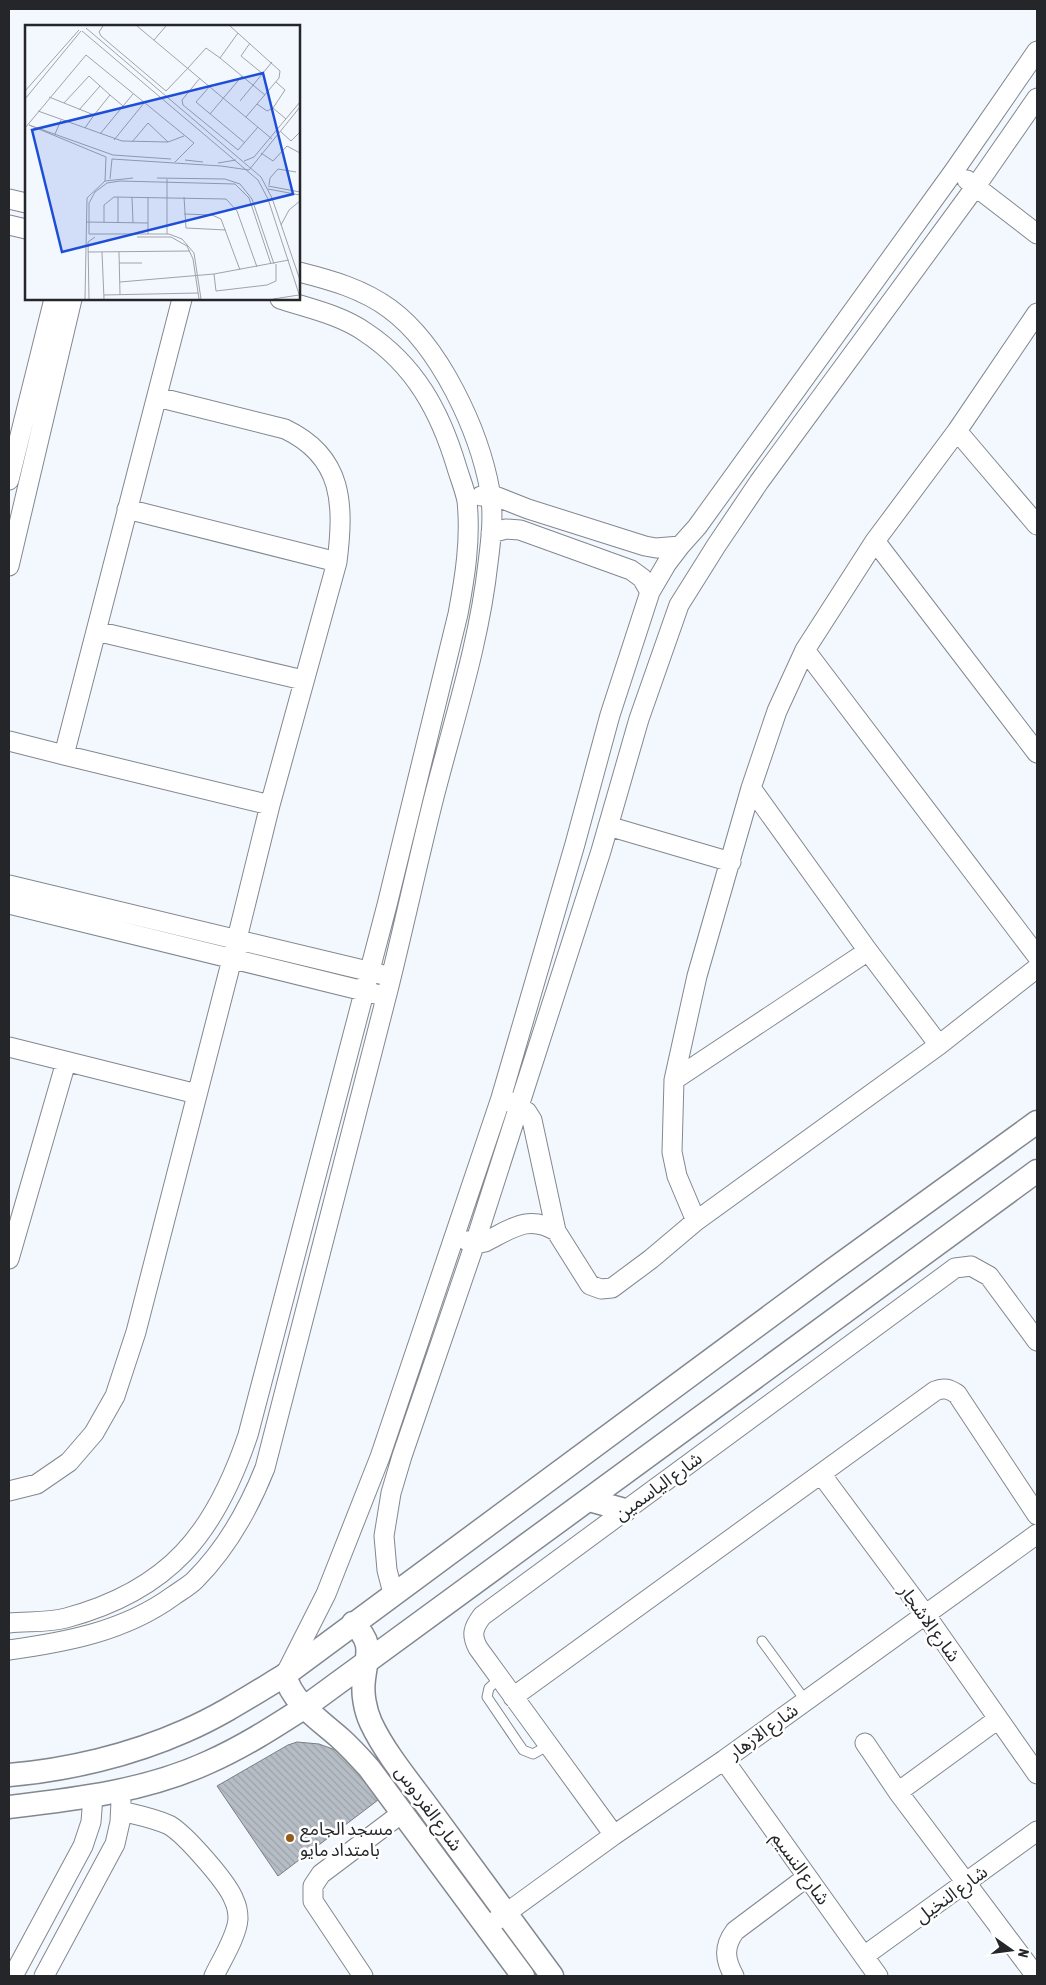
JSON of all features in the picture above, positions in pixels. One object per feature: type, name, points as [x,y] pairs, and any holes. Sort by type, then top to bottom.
[{"type":"street","points":[[285,1675],[326,1594],[380,1458],[501,1098],[576,844],[610,715],[650,592],[667,563],[697,527],[954,171],[1037,51]]},
{"type":"street","points":[[393,1593],[387,1570],[384,1536],[391,1493],[475,1243],[601,852],[639,719],[679,605],[759,482],[976,186],[1037,98]]},
{"type":"street","points":[[954,171],[1037,234]]},
{"type":"street","points":[[9,199],[25,203]]},
{"type":"street","points":[[9,225],[25,229]]},
{"type":"street","points":[[9,1650],[50,1644],[104,1631],[132,1620],[164,1602],[194,1580],[239,1524],[254,1495],[266,1468],[386,997],[433,803],[469,668],[484,600],[491,533],[490,494],[481,452],[463,408],[444,373],[407,323],[388,308],[364,294],[339,283],[300,272]]},
{"type":"street","points":[[9,480],[54,300]]},
{"type":"street","points":[[9,566],[72,300]]},
{"type":"street","points":[[64,754],[182,300]]},
{"type":"street","points":[[9,1623],[65,1618],[119,1598],[153,1580],[179,1558],[200,1535],[220,1504],[236,1472],[370,972],[458,614],[466,574],[468,534],[466,499],[454,456],[439,418],[421,386],[400,360],[364,331],[343,321],[283,300]]},
{"type":"street","points":[[696,1221],[677,1176],[672,1152],[674,1080],[697,976],[751,788],[777,711],[805,650],[875,541],[957,431],[1037,313]]},
{"type":"street","points":[[9,1492],[36,1484],[69,1462],[94,1433],[115,1396],[136,1332],[235,950],[270,804],[337,562],[342,528],[341,502],[334,477],[323,458],[300,436],[285,429],[157,397]]},
{"type":"street","points":[[957,431],[1037,525]]},
{"type":"street","points":[[466,499],[490,494],[528,509],[645,546],[656,548],[680,546]]},
{"type":"street","points":[[127,509],[337,562]]},
{"type":"street","points":[[491,533],[506,529],[520,530],[631,570],[642,578],[650,592]]},
{"type":"street","points":[[875,541],[1037,752]]},
{"type":"street","points":[[96,631],[304,680]]},
{"type":"street","points":[[805,650],[1037,956]]},
{"type":"street","points":[[9,742],[270,804]]},
{"type":"street","points":[[751,788],[868,951],[939,1044]]},
{"type":"street","points":[[608,826],[731,862]]},
{"type":"street","points":[[576,844],[601,852]]},
{"type":"street","points":[[9,885],[235,950],[386,997]]},
{"type":"street","points":[[9,904],[235,950],[391,977]]},
{"type":"street","points":[[674,1080],[868,951]]},
{"type":"street","points":[[501,1098],[527,1112],[535,1128],[556,1231],[590,1285],[606,1290],[612,1288],[651,1259],[696,1221],[939,1044],[1037,968]]},
{"type":"street","points":[[9,1047],[197,1094]]},
{"type":"street","points":[[9,1259],[66,1062]]},
{"type":"street","points":[[9,1775],[63,1767],[149,1745],[185,1731],[215,1716],[285,1675],[393,1593],[1037,1122]]},
{"type":"street","points":[[120,1801],[161,1780],[208,1763],[274,1728],[305,1707],[1037,1171]]},
{"type":"street","points":[[454,1237],[475,1243],[485,1242],[526,1223],[542,1224],[556,1231]]},
{"type":"street","points":[[298,1245],[321,1253]]},
{"type":"street","name":"شارع الياسمين","points":[[614,1835],[478,1648],[473,1637],[474,1626],[482,1616],[947,1272],[963,1266],[971,1266],[989,1276],[1037,1341]]},
{"type":"street","points":[[894,1275],[912,1299]]},
{"type":"street","points":[[514,1697],[935,1390],[942,1388],[957,1394],[1037,1515]]},
{"type":"street","name":"شارع الاشجار","points":[[820,1474],[925,1614],[1037,1774]]},
{"type":"street","points":[[588,1500],[625,1510]]},
{"type":"street","name":"شارع الازهار","points":[[487,1928],[614,1835],[724,1760],[1037,1534]]},
{"type":"street","name":"شارع الفردوس","points":[[353,1623],[366,1641],[368,1660],[364,1679],[364,1691],[366,1708],[371,1723],[404,1773],[552,1976]]},
{"type":"street","name":"شارع الفردوس","points":[[285,1675],[292,1693],[354,1751],[369,1768],[523,1976]]},
{"type":"street","points":[[898,1792],[998,1720]]},
{"type":"street","points":[[865,1743],[898,1792],[1036,1976]]},
{"type":"street","name":"شارع النسيم","points":[[724,1760],[878,1976]]},
{"type":"street","points":[[13,1976],[83,1846],[91,1822],[93,1796]]},
{"type":"street","points":[[9,1807],[93,1796],[120,1801],[179,1832],[189,1840],[230,1891],[237,1911],[238,1921],[236,1930],[214,1976]]},
{"type":"street","points":[[44,1976],[115,1844],[120,1822],[120,1801]]},
{"type":"street","points":[[363,1976],[313,1901],[313,1886],[321,1874],[402,1813]]},
{"type":"street","name":"شارع النخيل","points":[[864,1956],[1037,1831]]},
{"type":"street","points":[[734,1976],[728,1965],[725,1949],[729,1939],[735,1931],[807,1877]]},
{"type":"lane","points":[[762,1641],[805,1700]]},
{"type":"lane","points":[[500,1678],[489,1688],[487,1697],[523,1750],[533,1754],[549,1745]]},
{"type":"building","name":"مسجد الجامع بامتداد مايو","points":[[297,1742],[319,1744],[338,1751],[353,1764],[378,1800],[278,1876],[217,1786],[288,1745]]},
{"type":"place","name":"مسجد الجامع بامتداد مايو","points":[[290,1838]]}]
